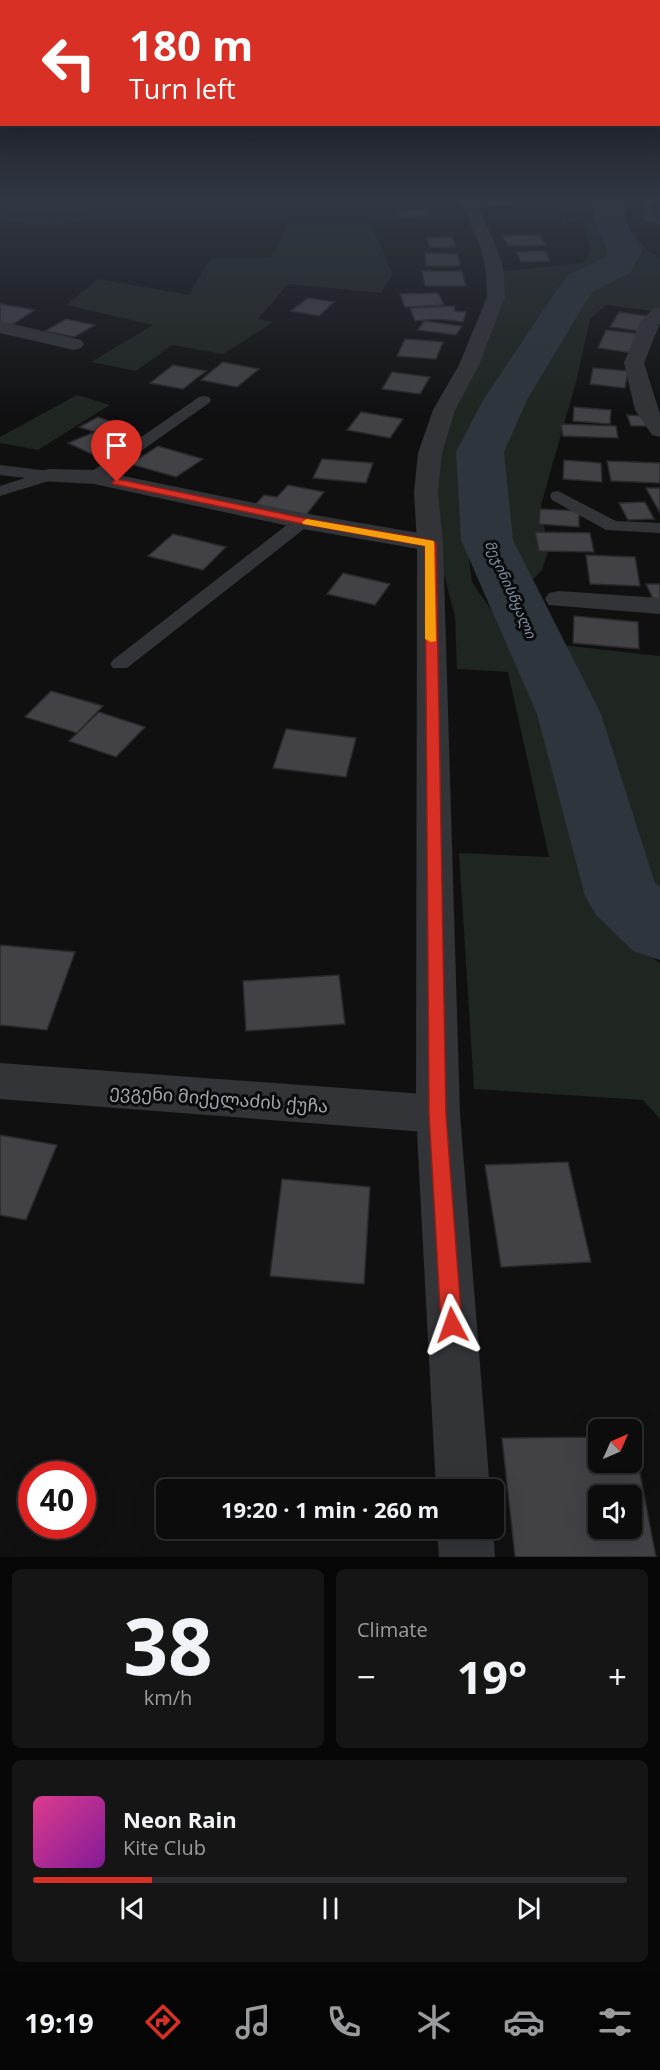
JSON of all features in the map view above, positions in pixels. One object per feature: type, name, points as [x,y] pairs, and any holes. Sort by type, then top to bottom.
[{"type":"street","points":[[462,1479],[438,1114],[430,543],[426,492],[430,453],[444,410],[468,365],[496,297],[495,272]]},
{"type":"street","points":[[660,313],[650,322],[634,363],[660,430]]},
{"type":"street","points":[[0,327],[74,344]]},
{"type":"street","points":[[49,476],[94,477],[303,521],[430,543]]},
{"type":"street","points":[[559,599],[660,606]]},
{"type":"street","name":"ევგენი მიქელაძის ქუჩა","points":[[0,1081],[438,1114]]},
{"type":"street","points":[[466,1539],[467,1557]]},
{"type":"lane","points":[[94,477],[204,400]]},
{"type":"lane","points":[[0,470],[49,476]]},
{"type":"lane","points":[[0,491],[49,476]]},
{"type":"lane","points":[[558,496],[612,525],[660,528]]},
{"type":"lane","points":[[120,664],[303,521]]},
{"type":"shaded area","points":[[202,272],[392,272],[393,274],[381,293],[288,284],[258,319],[273,322],[223,354],[172,345],[136,371],[91,362],[153,325],[66,305],[98,279],[189,295]]},
{"type":"shaded area","points":[[495,272],[660,272],[660,312],[606,305],[590,319],[577,378],[541,505],[548,552],[542,570],[515,598],[487,541],[467,543],[472,582],[520,652],[596,884],[625,938],[660,963],[660,1119],[643,1100],[474,1089],[459,853],[549,857],[508,672],[457,669],[455,617],[436,543],[430,543],[444,410],[469,365]]},
{"type":"shaded area","points":[[77,395],[110,405],[38,450],[0,443],[0,437]]},
{"type":"shaded area","points":[[535,642],[660,656],[660,931],[622,896],[569,714]]},
{"type":"building","points":[[422,272],[462,272],[466,286],[425,286]]},
{"type":"building","points":[[438,293],[444,305],[405,307],[400,294]]},
{"type":"building","points":[[308,298],[334,302],[319,316],[291,311]]},
{"type":"building","points":[[0,304],[35,310],[12,325],[0,323]]},
{"type":"building","points":[[454,306],[455,311],[466,312],[463,322],[438,319],[415,321],[410,308]]},
{"type":"building","points":[[619,312],[648,316],[640,331],[610,327]]},
{"type":"building","points":[[66,319],[95,325],[74,337],[45,331]]},
{"type":"building","points":[[424,321],[462,326],[456,335],[418,330]]},
{"type":"building","points":[[606,330],[640,334],[633,353],[598,348]]},
{"type":"building","points":[[405,339],[443,342],[436,359],[397,356]]},
{"type":"building","points":[[223,362],[259,369],[237,387],[201,380]]},
{"type":"building","points":[[173,365],[206,371],[183,389],[150,383]]},
{"type":"building","points":[[593,368],[628,371],[625,388],[590,384]]},
{"type":"building","points":[[392,372],[430,377],[420,394],[382,389]]},
{"type":"building","points":[[574,407],[611,410],[610,424],[573,421]]},
{"type":"building","points":[[361,412],[403,419],[390,438],[347,430]]},
{"type":"building","points":[[627,415],[647,416],[651,426],[631,426]]},
{"type":"building","points":[[98,417],[113,422],[95,432],[79,427]]},
{"type":"building","points":[[561,424],[616,426],[618,438],[563,436]]},
{"type":"building","points":[[111,425],[142,440],[100,458],[68,443]]},
{"type":"building","points":[[158,446],[203,459],[176,477],[130,464]]},
{"type":"building","points":[[322,459],[373,463],[366,483],[313,478]]},
{"type":"building","points":[[564,460],[601,463],[602,482],[563,479]]},
{"type":"building","points":[[607,461],[660,463],[660,483],[611,481]]},
{"type":"building","points":[[288,485],[324,492],[306,515],[255,505],[264,495],[277,497]]},
{"type":"building","points":[[646,488],[660,488],[660,513]]},
{"type":"building","points":[[645,502],[654,519],[628,520],[619,503]]},
{"type":"building","points":[[540,509],[579,511],[579,527],[539,524]]},
{"type":"building","points":[[535,532],[590,533],[594,552],[539,551]]},
{"type":"building","points":[[173,534],[226,547],[203,570],[148,556]]},
{"type":"building","points":[[586,555],[635,557],[640,586],[590,584]]},
{"type":"building","points":[[343,573],[390,584],[375,605],[327,594]]},
{"type":"building","points":[[646,584],[660,584],[660,605],[656,605]]},
{"type":"building","points":[[574,616],[638,622],[639,649],[573,643]]},
{"type":"building","points":[[51,691],[103,706],[77,733],[25,717]]},
{"type":"building","points":[[99,712],[145,727],[116,757],[69,741]]},
{"type":"building","points":[[286,729],[356,738],[346,777],[273,768]]},
{"type":"building","points":[[0,945],[75,952],[47,1030],[0,1025]]},
{"type":"building","points":[[339,975],[345,1024],[246,1031],[243,981]]},
{"type":"building","points":[[0,1135],[57,1145],[26,1220],[0,1215]]},
{"type":"building","points":[[568,1162],[591,1262],[501,1267],[485,1165]]},
{"type":"building","points":[[282,1179],[370,1187],[364,1284],[270,1276]]},
{"type":"building","points":[[588,1437],[588,1473],[640,1473],[656,1557],[515,1557],[502,1438]]},
{"type":"waterway","name":"მეჯინისწყალი","points":[[604,272],[581,283],[567,302],[505,400],[480,452],[487,540],[569,714],[622,896],[660,931]]},
{"type":"slow traffic","points":[[307,522],[430,543],[431,639]]},
{"type":"route","points":[[117,482],[303,521],[430,543],[438,1114],[452,1325]]}]
